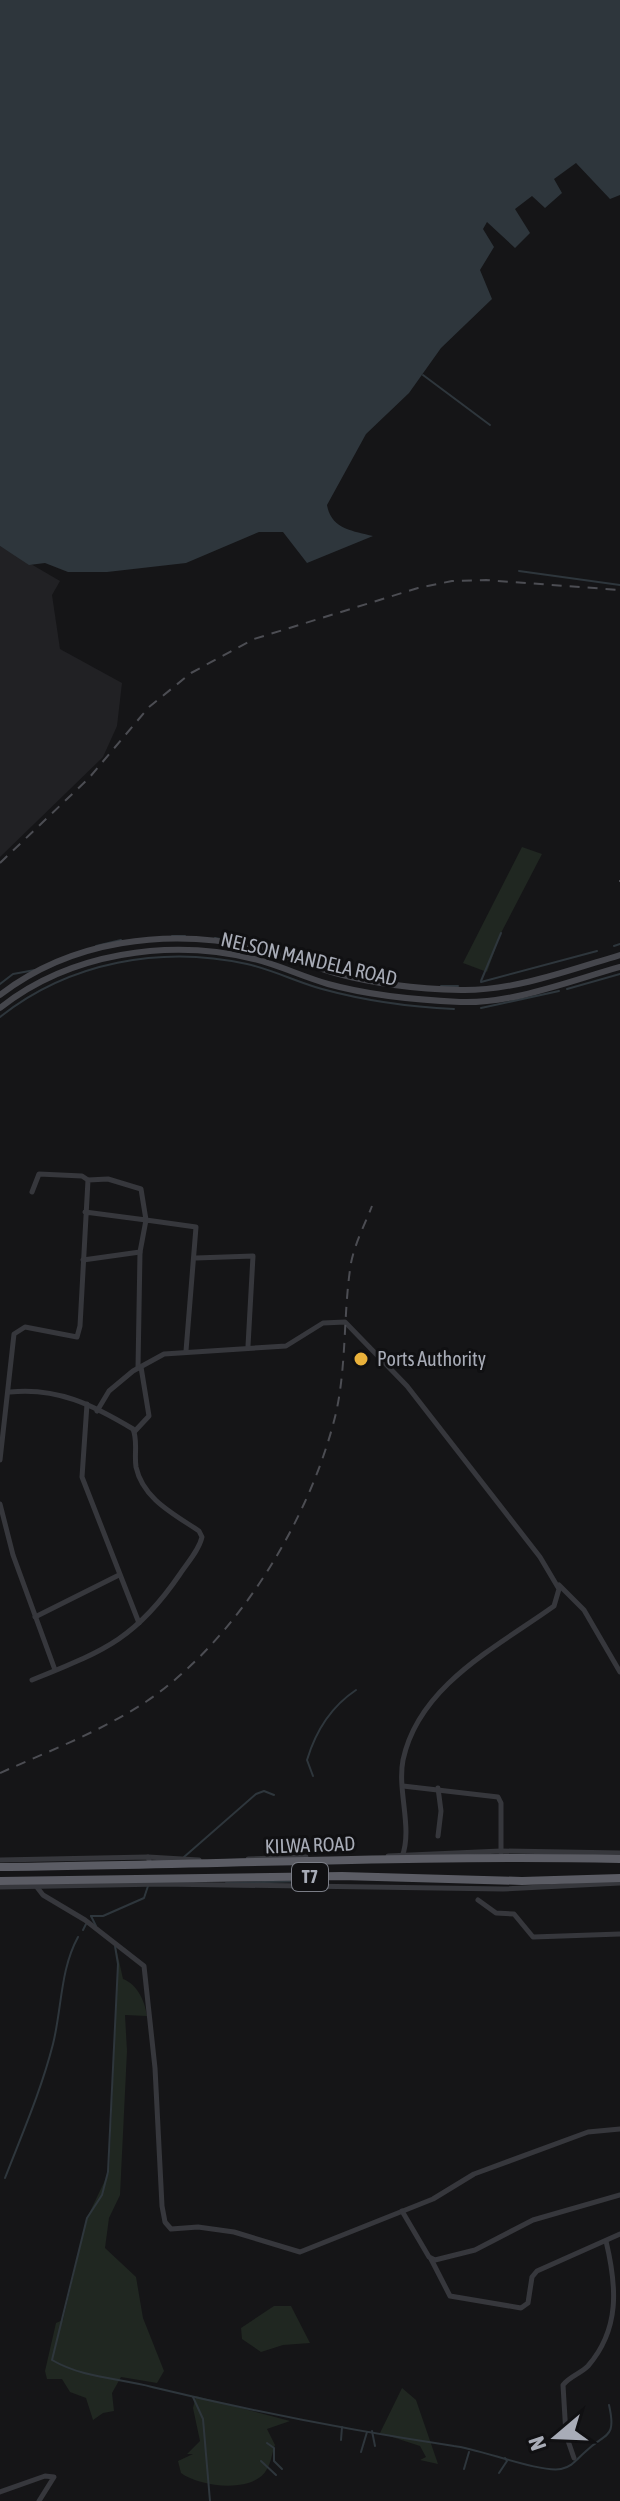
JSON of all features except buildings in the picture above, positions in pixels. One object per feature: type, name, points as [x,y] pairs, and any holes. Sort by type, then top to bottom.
[{"type":"highway","name":"KILWA ROAD","points":[[0,1867],[149,1861],[343,1863],[402,1856],[501,1854],[620,1856]]},
{"type":"highway","name":"KILWA ROAD","points":[[0,1884],[342,1876],[522,1881],[620,1880]]},
{"type":"main road","name":"NELSON MANDELA ROAD","points":[[0,995],[62,961],[142,939],[180,937],[254,947],[366,981],[461,990],[503,986],[620,955]]},
{"type":"main road","name":"NELSON MANDELA ROAD","points":[[0,1008],[14,997],[66,972],[118,956],[151,951],[220,953],[364,992],[460,1002],[533,991],[620,967]]},
{"type":"street","points":[[32,1192],[39,1174],[79,1176],[88,1180],[108,1179],[141,1189],[146,1220],[140,1252],[139,1368],[149,1416],[135,1431],[136,1462],[142,1483],[162,1507],[199,1531],[202,1537],[171,1587],[123,1639],[32,1680]]},
{"type":"street","points":[[0,1460],[10,1392],[12,1346],[18,1330],[25,1327],[72,1339],[77,1337],[88,1180]]},
{"type":"street","points":[[85,1212],[196,1227],[196,1258],[186,1351]]},
{"type":"street","points":[[83,1260],[140,1252]]},
{"type":"street","points":[[196,1258],[253,1256],[248,1346]]},
{"type":"street","points":[[97,1411],[109,1391],[164,1354],[248,1346],[286,1346],[329,1321],[350,1323],[407,1386],[551,1577],[559,1589],[554,1606],[450,1680],[427,1706],[403,1760],[402,1856]]},
{"type":"street","points":[[10,1392],[46,1391],[87,1403],[135,1431]]},
{"type":"street","points":[[87,1403],[82,1477],[139,1623]]},
{"type":"street","points":[[0,1504],[13,1555],[55,1670]]},
{"type":"street","points":[[35,1617],[119,1575]]},
{"type":"street","points":[[551,1577],[584,1610],[620,1672]]},
{"type":"street","points":[[403,1786],[438,1788],[500,1799],[501,1854]]},
{"type":"street","points":[[438,1788],[441,1811],[438,1836]]},
{"type":"street","points":[[0,1860],[149,1861]]},
{"type":"street","points":[[34,1884],[144,1966],[155,2068],[162,2206],[168,2227],[234,2232],[300,2252],[447,2193],[486,2169],[588,2132],[620,2129]]},
{"type":"street","points":[[478,1900],[496,1913],[514,1914],[533,1937],[620,1934]]},
{"type":"street","points":[[430,2259],[467,2253],[533,2220],[620,2195]]},
{"type":"street","points":[[402,2211],[450,2296],[521,2308],[528,2303],[532,2277],[537,2271],[620,2234]]},
{"type":"street","points":[[574,2458],[566,2435],[563,2385],[600,2351],[613,2328],[618,2310],[606,2241]]},
{"type":"street","points":[[0,2492],[45,2476],[54,2477],[39,2501]]},
{"type":"shaded area","points":[[0,0],[620,0],[620,195],[610,199],[576,163],[554,179],[562,193],[545,208],[532,196],[515,209],[530,233],[515,248],[487,222],[483,229],[494,247],[480,270],[492,299],[441,348],[409,393],[366,434],[327,505],[338,524],[373,536],[307,563],[283,532],[259,532],[186,563],[107,572],[68,572],[45,563],[29,565],[0,546]]},
{"type":"shaded area","points":[[0,546],[60,581],[52,595],[60,649],[122,683],[117,726],[103,757],[0,857]]},
{"type":"shaded area","points":[[522,847],[542,854],[501,933],[487,972],[463,963]]},
{"type":"shaded area","points":[[115,1943],[123,1979],[140,1994],[147,2016],[125,2015],[127,2051],[120,2195],[109,2218],[105,2248],[136,2277],[143,2318],[164,2371],[157,2383],[121,2377],[112,2393],[114,2411],[103,2413],[93,2420],[86,2398],[70,2392],[62,2379],[47,2379],[45,2371],[56,2323],[63,2320],[87,2218],[109,2172],[118,1965]]},
{"type":"shaded area","points":[[274,2306],[291,2306],[310,2343],[283,2345],[261,2352],[242,2339],[241,2328]]},
{"type":"shaded area","points":[[402,2388],[416,2400],[438,2464],[420,2460],[426,2457],[420,2446],[380,2433]]},
{"type":"shaded area","points":[[196,2396],[290,2421],[267,2429],[275,2445],[268,2467],[260,2477],[251,2482],[226,2486],[201,2482],[181,2473],[178,2461],[193,2454],[187,2454],[200,2441],[193,2408]]},
{"type":"waterway","points":[[423,375],[490,425]]},
{"type":"waterway","points":[[519,571],[620,585]]},
{"type":"waterway","points":[[481,981],[501,933]]},
{"type":"waterway","points":[[172,936],[185,936]]},
{"type":"waterway","points":[[215,938],[275,950]]},
{"type":"waterway","points":[[96,946],[121,940]]},
{"type":"waterway","points":[[614,946],[620,944]]},
{"type":"waterway","points":[[481,982],[597,951]]},
{"type":"waterway","points":[[0,1017],[27,998],[86,971],[150,958],[182,957],[247,964],[322,989],[371,1000],[454,1009]]},
{"type":"waterway","points":[[0,984],[13,974],[35,970]]},
{"type":"waterway","points":[[567,989],[620,974]]},
{"type":"waterway","points":[[441,986],[458,986]]},
{"type":"waterway","points":[[481,1008],[559,991]]},
{"type":"waterway","points":[[313,1776],[307,1760],[315,1739],[332,1711],[356,1690]]},
{"type":"waterway","points":[[184,1857],[256,1794],[264,1791],[274,1795]]},
{"type":"waterway","points":[[226,1883],[310,1881]]},
{"type":"waterway","points":[[91,1916],[103,1916],[144,1898],[148,1886]]},
{"type":"waterway","points":[[91,1916],[96,1926]]},
{"type":"waterway","points":[[83,1930],[86,1924]]},
{"type":"waterway","points":[[5,2178],[48,2061],[65,1976],[78,1937]]},
{"type":"waterway","points":[[115,1946],[118,1964],[108,2172],[102,2195],[87,2218],[52,2360],[76,2371],[101,2377],[302,2420],[465,2448],[551,2469],[571,2465],[608,2434],[611,2424],[609,2405]]},
{"type":"waterway","points":[[193,2397],[203,2419],[210,2501]]},
{"type":"waterway","points":[[341,2440],[342,2427]]},
{"type":"waterway","points":[[372,2431],[375,2446]]},
{"type":"waterway","points":[[361,2452],[367,2432]]},
{"type":"waterway","points":[[267,2443],[274,2448],[274,2461],[282,2469]]},
{"type":"waterway","points":[[464,2469],[469,2452]]},
{"type":"waterway","points":[[499,2473],[507,2461],[505,2458]]},
{"type":"waterway","points":[[261,2461],[276,2475]]},
{"type":"railway","points":[[0,863],[89,778],[149,707],[191,673],[254,639],[418,588],[452,581],[486,580],[620,590]]},
{"type":"railway","points":[[0,1773],[94,1731],[147,1701],[211,1645],[266,1574],[309,1494],[336,1413],[351,1263],[372,1206]]},
{"type":"place","name":"Ports Authority","points":[[361,1359]]}]
